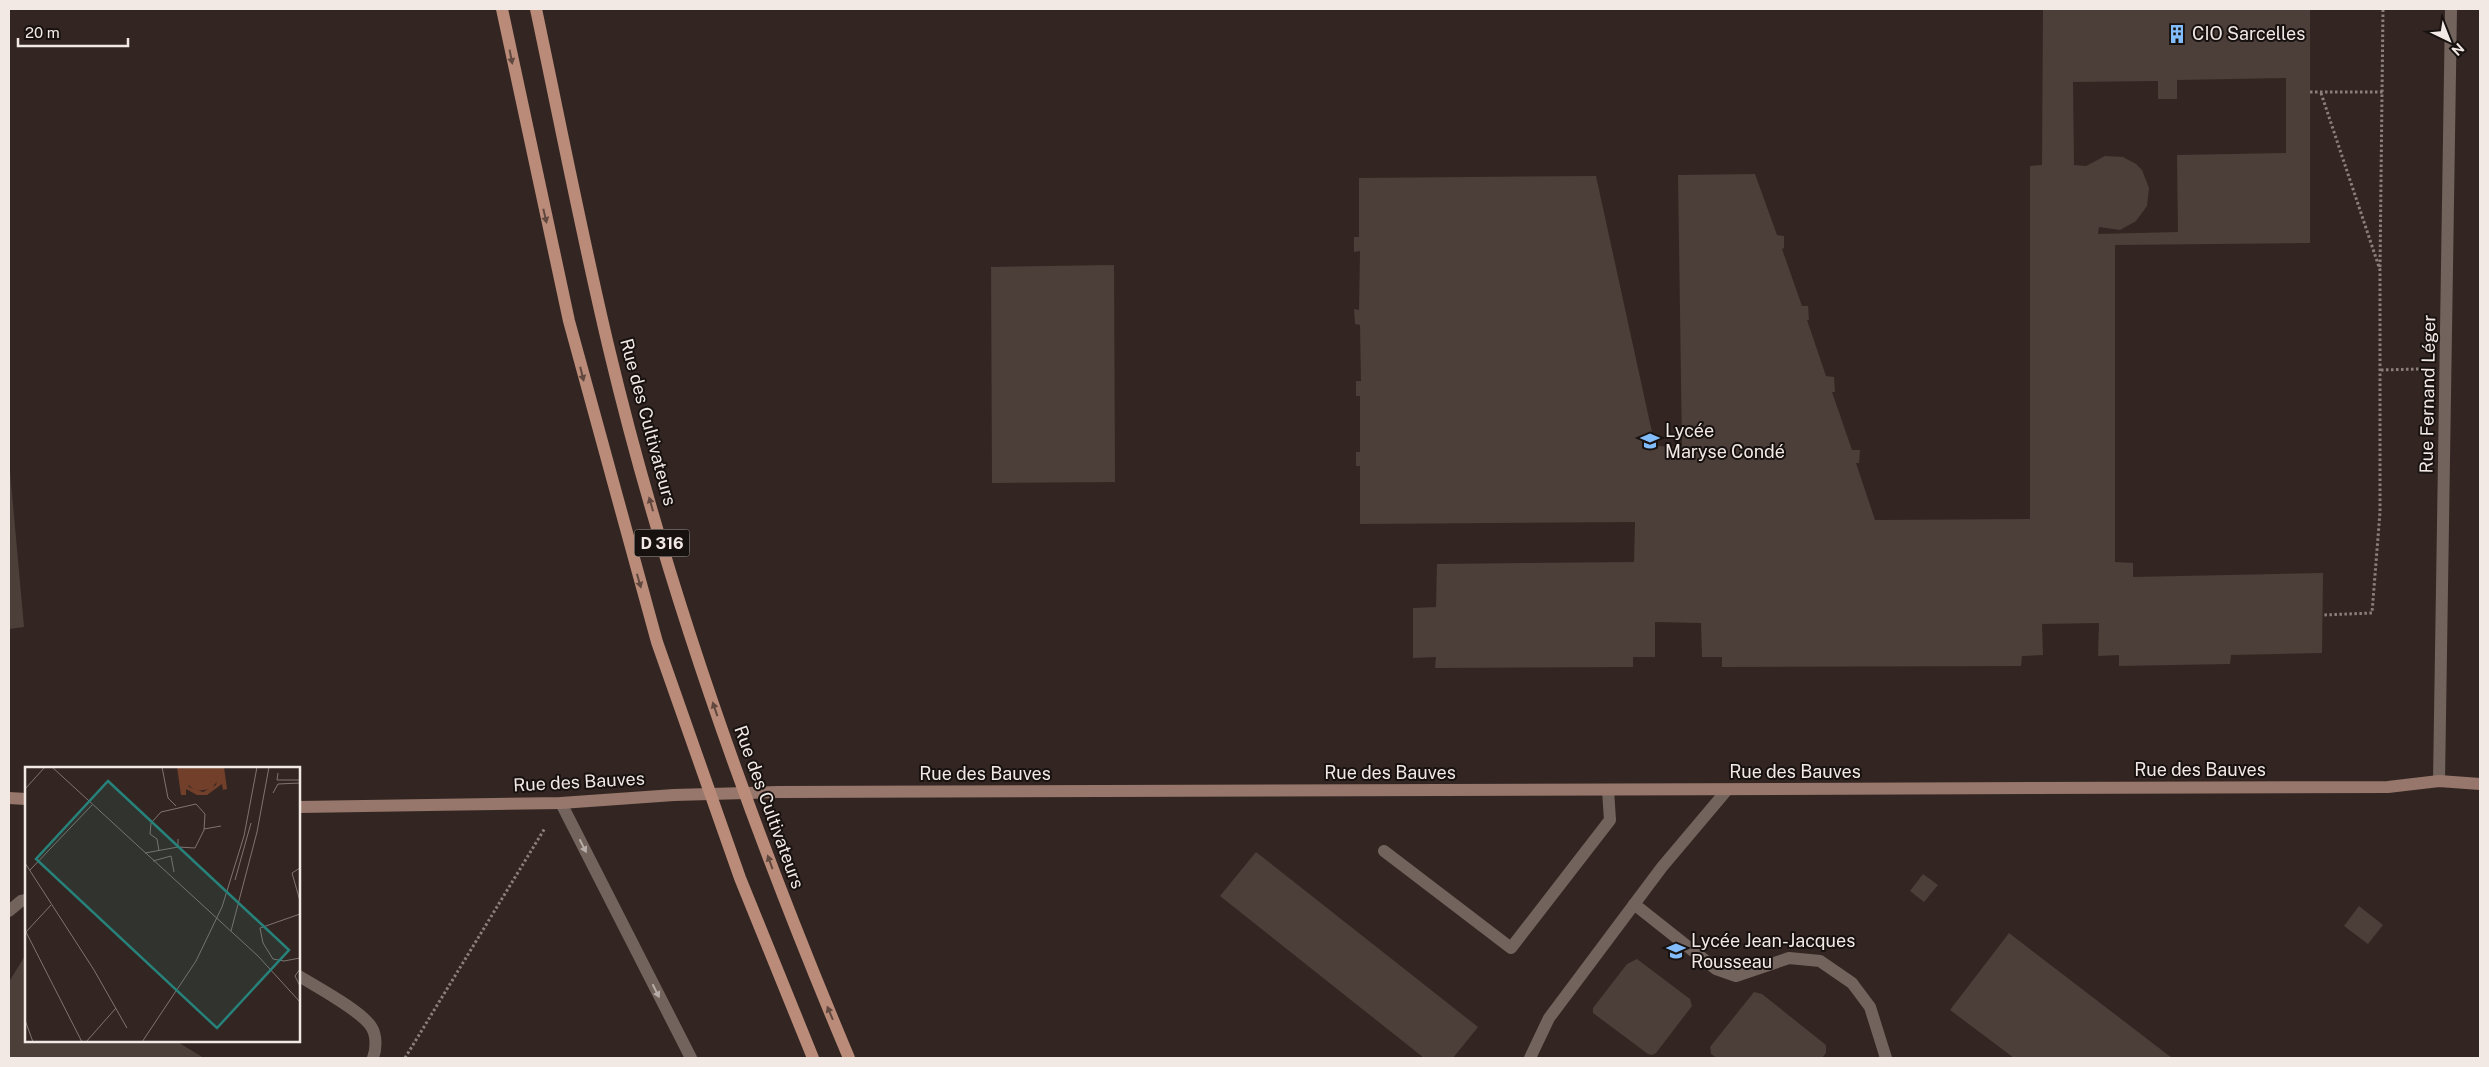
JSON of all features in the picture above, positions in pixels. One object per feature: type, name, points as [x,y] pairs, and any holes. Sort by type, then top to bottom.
[{"type":"main road","name":"D 316","points":[[502,9],[569,321],[657,642],[740,878],[812,1058]]},
{"type":"main road","name":"Rue des Cultivateurs","points":[[536,9],[609,348],[641,470],[687,627],[792,920],[849,1058]]},
{"type":"street","name":"Rue Fernand Léger","points":[[2439,781],[2451,9]]},
{"type":"street","name":"Rue des Bauves","points":[[300,807],[561,802],[674,795],[778,792],[2388,787],[2439,781],[2480,784]]},
{"type":"street","points":[[1384,851],[1511,948],[1610,820],[1608,790]]},
{"type":"street","points":[[1530,1058],[1549,1018],[1634,904],[1727,790]]},
{"type":"street","points":[[9,798],[25,799]]},
{"type":"street","points":[[561,802],[691,1058]]},
{"type":"street","points":[[9,911],[21,901],[25,900]]},
{"type":"street","points":[[1634,904],[1716,969],[1736,976],[1789,958],[1820,961],[1852,983],[1870,1007],[1886,1058]]},
{"type":"street","points":[[300,977],[346,1004],[372,1028],[376,1050],[372,1058]]},
{"type":"path","points":[[2323,615],[2372,614],[2380,512],[2383,9]]},
{"type":"path","points":[[2310,92],[2383,92]]},
{"type":"path","points":[[2321,93],[2380,270]]},
{"type":"path","points":[[2381,370],[2446,368]]},
{"type":"path","points":[[405,1058],[561,802]]},
{"type":"building","points":[[2043,9],[2310,9],[2310,243],[2115,245],[2115,562],[2133,563],[2133,577],[2323,573],[2322,653],[2231,655],[2230,664],[2119,666],[2119,655],[2098,656],[2099,623],[2042,624],[2043,655],[2022,656],[2021,666],[1722,667],[1722,657],[1702,657],[1701,623],[1655,622],[1655,657],[1633,657],[1633,667],[1435,668],[1436,657],[1413,658],[1413,608],[1436,607],[1437,564],[1634,562],[1635,522],[1360,524],[1360,466],[1356,466],[1356,452],[1360,452],[1360,396],[1356,396],[1356,381],[1361,381],[1360,325],[1355,324],[1354,309],[1359,310],[1360,251],[1354,252],[1354,237],[1359,237],[1359,178],[1596,176],[1655,446],[1682,447],[1678,175],[1755,174],[1777,235],[1784,236],[1784,248],[1782,249],[1802,306],[1808,306],[1809,320],[1807,320],[1826,376],[1834,377],[1835,392],[1832,392],[1852,450],[1860,450],[1859,463],[1856,463],[1875,520],[2030,519],[2030,166],[2042,165]],"holes":[[[2286,78],[2286,153],[2177,155],[2178,232],[2098,234],[2099,227],[2120,230],[2136,221],[2147,206],[2149,188],[2142,170],[2136,164],[2123,157],[2105,156],[2086,166],[2074,165],[2073,82],[2158,81],[2158,99],[2177,99],[2177,80]]]},
{"type":"building","points":[[1114,265],[1115,482],[992,483],[991,267]]},
{"type":"building","points":[[9,472],[24,627],[9,629]]},
{"type":"building","points":[[1256,852],[1478,1027],[1453,1058],[1424,1058],[1220,896]]},
{"type":"building","points":[[1923,874],[1938,885],[1924,902],[1910,891]]},
{"type":"building","points":[[2359,906],[2383,925],[2368,944],[2344,926]]},
{"type":"building","points":[[2009,933],[2172,1058],[2014,1058],[1950,1010]]},
{"type":"building","points":[[25,956],[25,1042],[178,1042],[204,1058],[9,1058],[9,982]]},
{"type":"building","points":[[1637,959],[1690,999],[1692,1006],[1656,1053],[1652,1055],[1648,1054],[1593,1013],[1593,1008],[1627,964]]},
{"type":"building","points":[[1754,992],[1762,994],[1826,1045],[1826,1053],[1822,1058],[1717,1058],[1711,1054],[1710,1047]]},
{"type":"place","name":"CIO Sarcelles","points":[[2177,34]]},
{"type":"place","name":"Lycée Maryse Condé","points":[[1650,441]]},
{"type":"place","name":"Lycée Jean-Jacques Rousseau","points":[[1676,951]]}]
